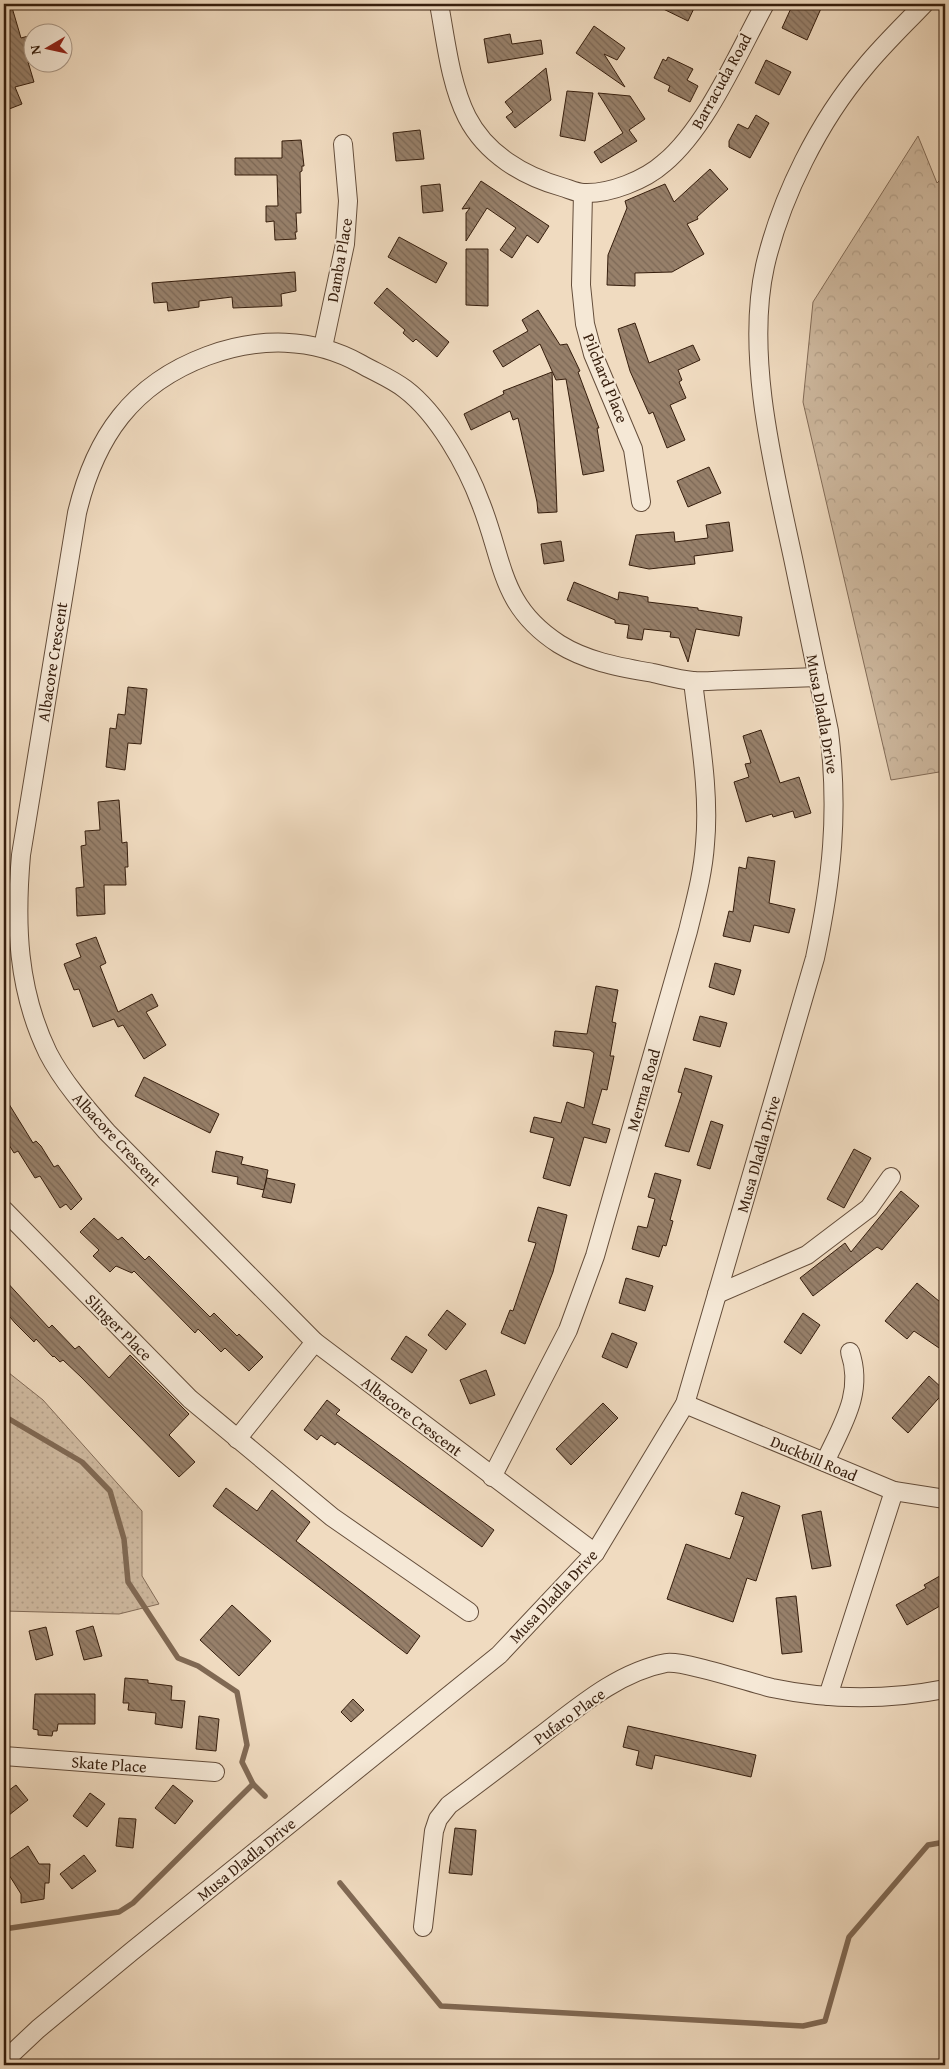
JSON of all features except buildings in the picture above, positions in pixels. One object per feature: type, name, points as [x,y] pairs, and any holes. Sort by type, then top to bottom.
[{"type":"street","name":"Barracuda Road","points":[[439,4],[456,87],[460,101],[475,131],[500,158],[554,185],[584,193],[610,189],[645,176],[664,164],[685,143],[701,121],[765,4]]},
{"type":"street","name":"Musa Dladla Drive","points":[[4,2061],[38,2029],[131,1952],[499,1655],[595,1553],[685,1404],[815,958],[828,897],[834,822],[834,776],[828,732],[771,459],[761,379],[759,321],[765,267],[785,202],[818,134],[864,68],[924,4]]},
{"type":"street","name":"Damba Place","points":[[323,347],[345,244],[348,201],[343,144]]},
{"type":"street","name":"Pilchard Place","points":[[584,193],[581,285],[585,324],[593,354],[633,449],[641,502]]},
{"type":"street","name":"Albacore Crescent","points":[[595,1553],[315,1342],[107,1132],[75,1095],[49,1054],[30,1009],[20,964],[17,905],[21,855],[77,513],[84,483],[96,454],[132,403],[152,384],[185,364],[219,352],[251,344],[278,342],[323,347],[352,359],[405,389],[436,422],[461,459],[482,505],[500,568],[511,593],[528,619],[558,643],[584,658],[618,667],[693,681],[818,677]]},
{"type":"street","name":"Merma Road","points":[[492,1477],[568,1330],[595,1256],[698,892],[705,844],[705,797],[693,681]]},
{"type":"street","points":[[717,1294],[807,1255],[868,1208],[891,1178]]},
{"type":"street","name":"Slinger Place","points":[[4,1210],[190,1399],[332,1517],[469,1612]]},
{"type":"street","points":[[238,1439],[315,1342]]},
{"type":"street","points":[[825,1462],[854,1397],[855,1375],[850,1352]]},
{"type":"street","name":"Duckbill Road","points":[[685,1404],[894,1491],[945,1500]]},
{"type":"street","points":[[828,1696],[894,1491]]},
{"type":"street","name":"Pufaro Place","points":[[423,1927],[432,1844],[438,1818],[448,1805],[576,1709],[613,1684],[645,1670],[671,1663],[773,1688],[828,1696],[885,1697],[945,1689]]},
{"type":"street","name":"Skate Place","points":[[4,1756],[215,1772]]},
{"type":"green space","points":[[918,136],[937,183],[945,175],[945,771],[891,780],[803,402],[813,302]]},
{"type":"green space","points":[[4,1369],[43,1400],[142,1511],[142,1576],[159,1604],[119,1614],[4,1611]]},
{"type":"waterway","points":[[4,1416],[82,1462],[110,1491],[124,1539],[128,1582],[178,1658],[198,1666],[237,1692],[247,1745],[242,1762],[253,1784],[265,1796]]},
{"type":"waterway","points":[[4,1929],[119,1912],[133,1903],[253,1784]]},
{"type":"waterway","points":[[340,1883],[441,2006],[803,2026],[825,2021],[849,1937],[928,1845],[945,1842]]}]
